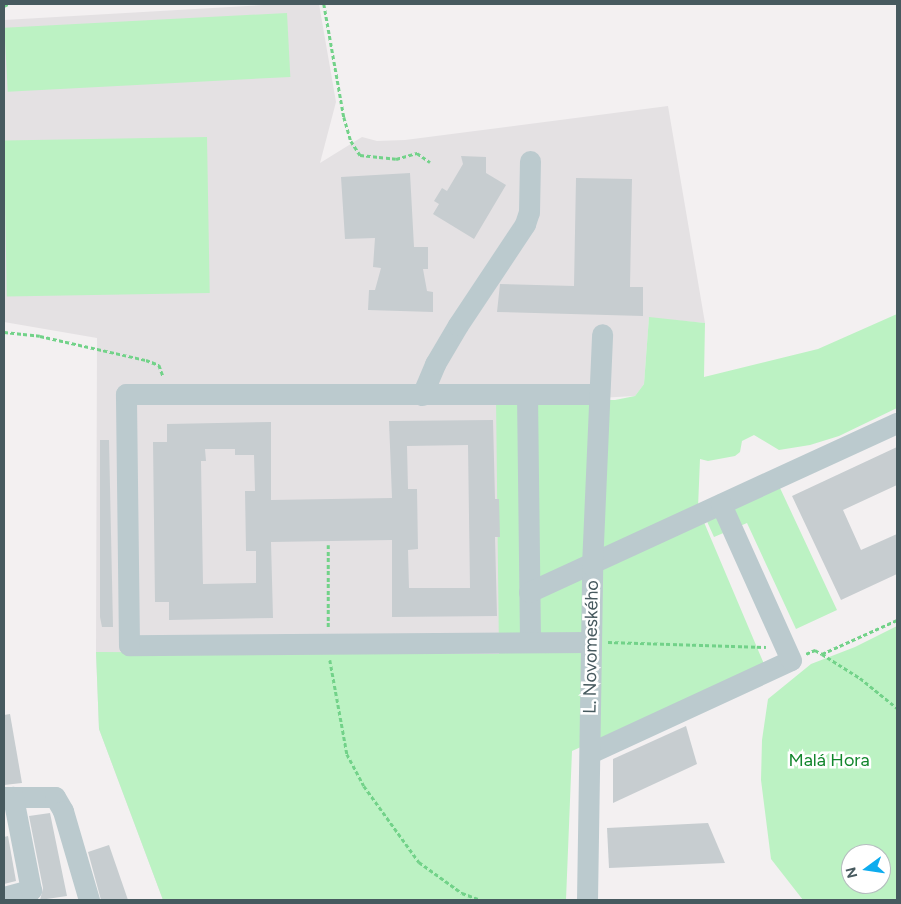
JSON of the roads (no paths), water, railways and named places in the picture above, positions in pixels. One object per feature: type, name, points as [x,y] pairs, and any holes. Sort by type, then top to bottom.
[{"type":"street","points":[[422,395],[435,364],[458,325],[525,224],[528,212],[530,161]]},
{"type":"street","name":"L. Novomeského","points":[[587,900],[592,566],[597,394],[602,334]]},
{"type":"street","points":[[591,642],[129,645],[126,394],[597,394]]},
{"type":"street","points":[[528,394],[530,642]]},
{"type":"street","points":[[530,592],[592,566],[897,423]]},
{"type":"street","points":[[590,753],[791,660],[722,504]]},
{"type":"street","points":[[4,897],[31,890],[8,797],[55,797],[64,811],[90,900]]},
{"type":"park label","name":"Malá Hora","points":[[829,760]]}]
